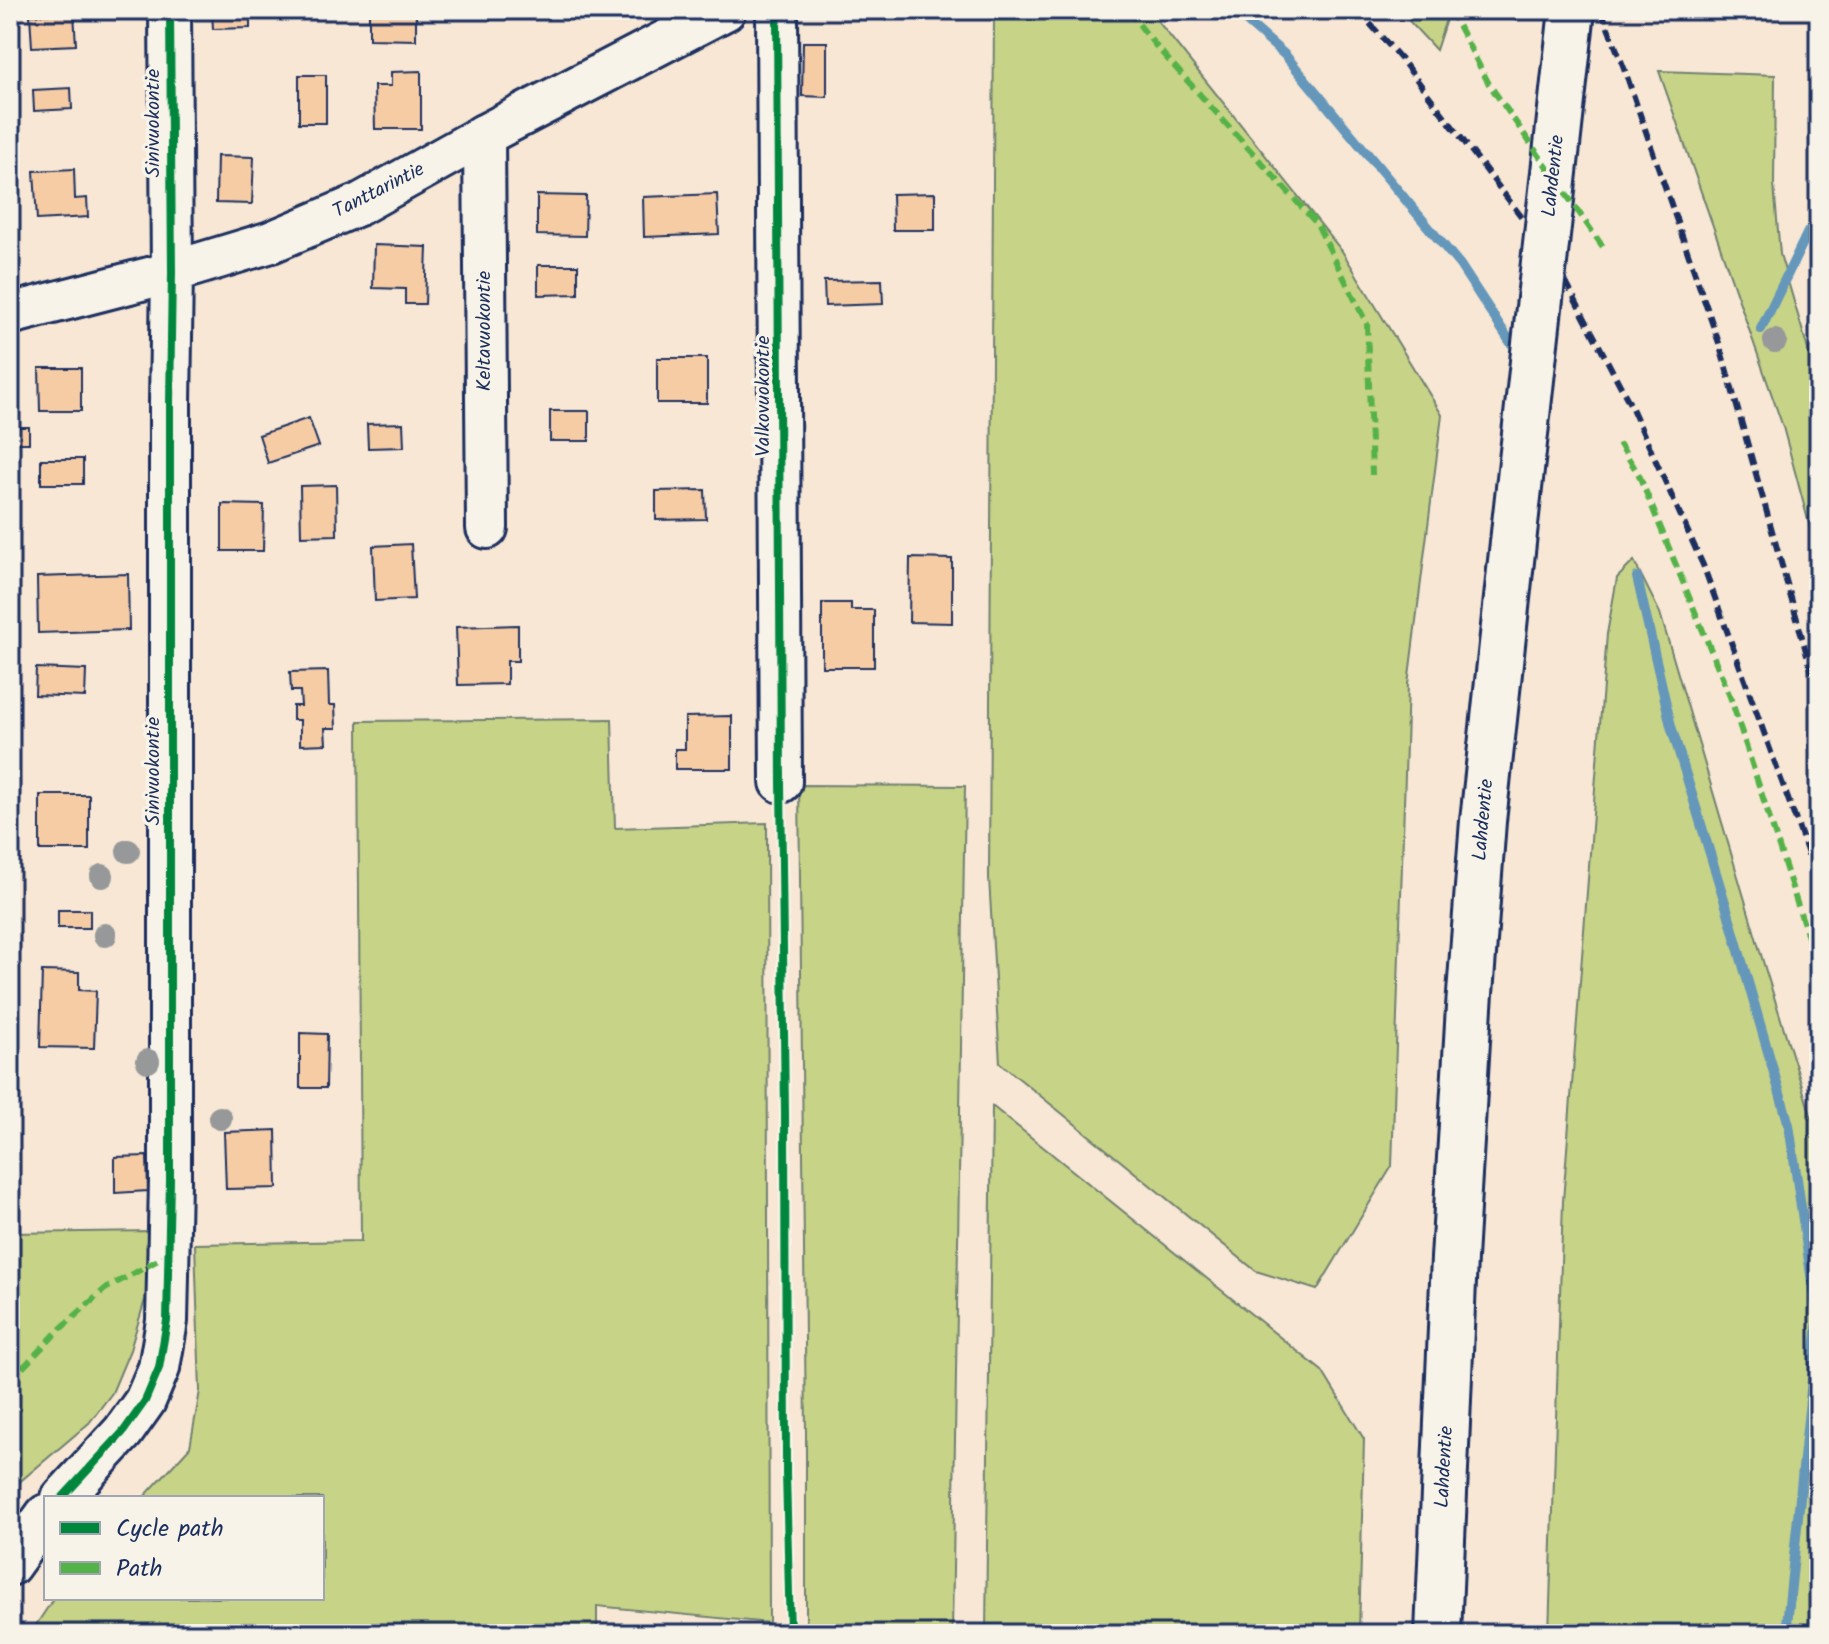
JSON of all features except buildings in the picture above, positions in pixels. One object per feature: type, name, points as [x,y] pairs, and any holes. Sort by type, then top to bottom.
[{"type":"highway","name":"Lahdentie","points":[[1438,1634],[1454,1258],[1483,821],[1572,10]]},
{"type":"street","name":"Sinivuokontie","points":[[64,1496],[123,1432],[145,1401],[159,1368],[167,1321],[170,1181],[170,10]]},
{"type":"street","name":"Tanttarintie","points":[[10,314],[172,272],[271,242],[358,205],[484,135],[725,10]]},
{"type":"street","name":"Valkovuokontie","points":[[777,10],[781,782]]},
{"type":"street","name":"Keltavuokontie","points":[[484,135],[487,528]]},
{"type":"street","points":[[10,1565],[44,1518]]},
{"type":"green space","points":[[994,10],[1149,10],[1342,251],[1442,415],[1408,684],[1392,1166],[1317,1290],[1256,1271],[1000,1063],[989,878]]},
{"type":"green space","points":[[1399,10],[1449,10],[1436,50]]},
{"type":"green space","points":[[1659,71],[1775,75],[1774,185],[1780,254],[1819,387],[1819,561],[1783,427]]},
{"type":"green space","points":[[1634,561],[1660,613],[1819,1141],[1819,1634],[1549,1634],[1563,1201],[1607,634],[1617,578]]},
{"type":"green space","points":[[612,719],[615,828],[767,823],[769,1623],[597,1606],[597,1634],[30,1634],[53,1600],[324,1600],[324,1496],[145,1496],[190,1447],[200,1391],[195,1244],[361,1241],[358,721]]},
{"type":"green space","points":[[799,785],[965,786],[952,1634],[806,1634]]},
{"type":"green space","points":[[992,1106],[1322,1371],[1364,1439],[1359,1634],[986,1634]]},
{"type":"green space","points":[[153,1231],[150,1283],[130,1350],[112,1393],[89,1423],[10,1490],[10,1233]]},
{"type":"waterway","points":[[1234,10],[1285,55],[1460,265],[1511,343]]},
{"type":"waterway","points":[[1761,329],[1808,232],[1819,217]]},
{"type":"waterway","points":[[1637,577],[1671,726],[1789,1125],[1818,1322],[1786,1634]]},
{"type":"railway","points":[[1358,10],[1401,59],[1553,258],[1630,404],[1703,565],[1819,884]]},
{"type":"railway","points":[[1601,10],[1719,343],[1819,697]]},
{"type":"marked path","points":[[1128,10],[1155,45],[1317,224],[1367,324],[1372,475]]},
{"type":"marked path","points":[[1450,10],[1489,84],[1603,247]]},
{"type":"marked path","points":[[1619,443],[1639,475],[1731,699],[1819,971]]},
{"type":"marked path","points":[[10,1381],[59,1330],[105,1289],[169,1254]]},
{"type":"cycle path","points":[[64,1496],[123,1432],[145,1401],[159,1368],[167,1321],[170,1181],[170,10]]},
{"type":"cycle path","points":[[777,10],[786,1473],[790,1634]]}]
